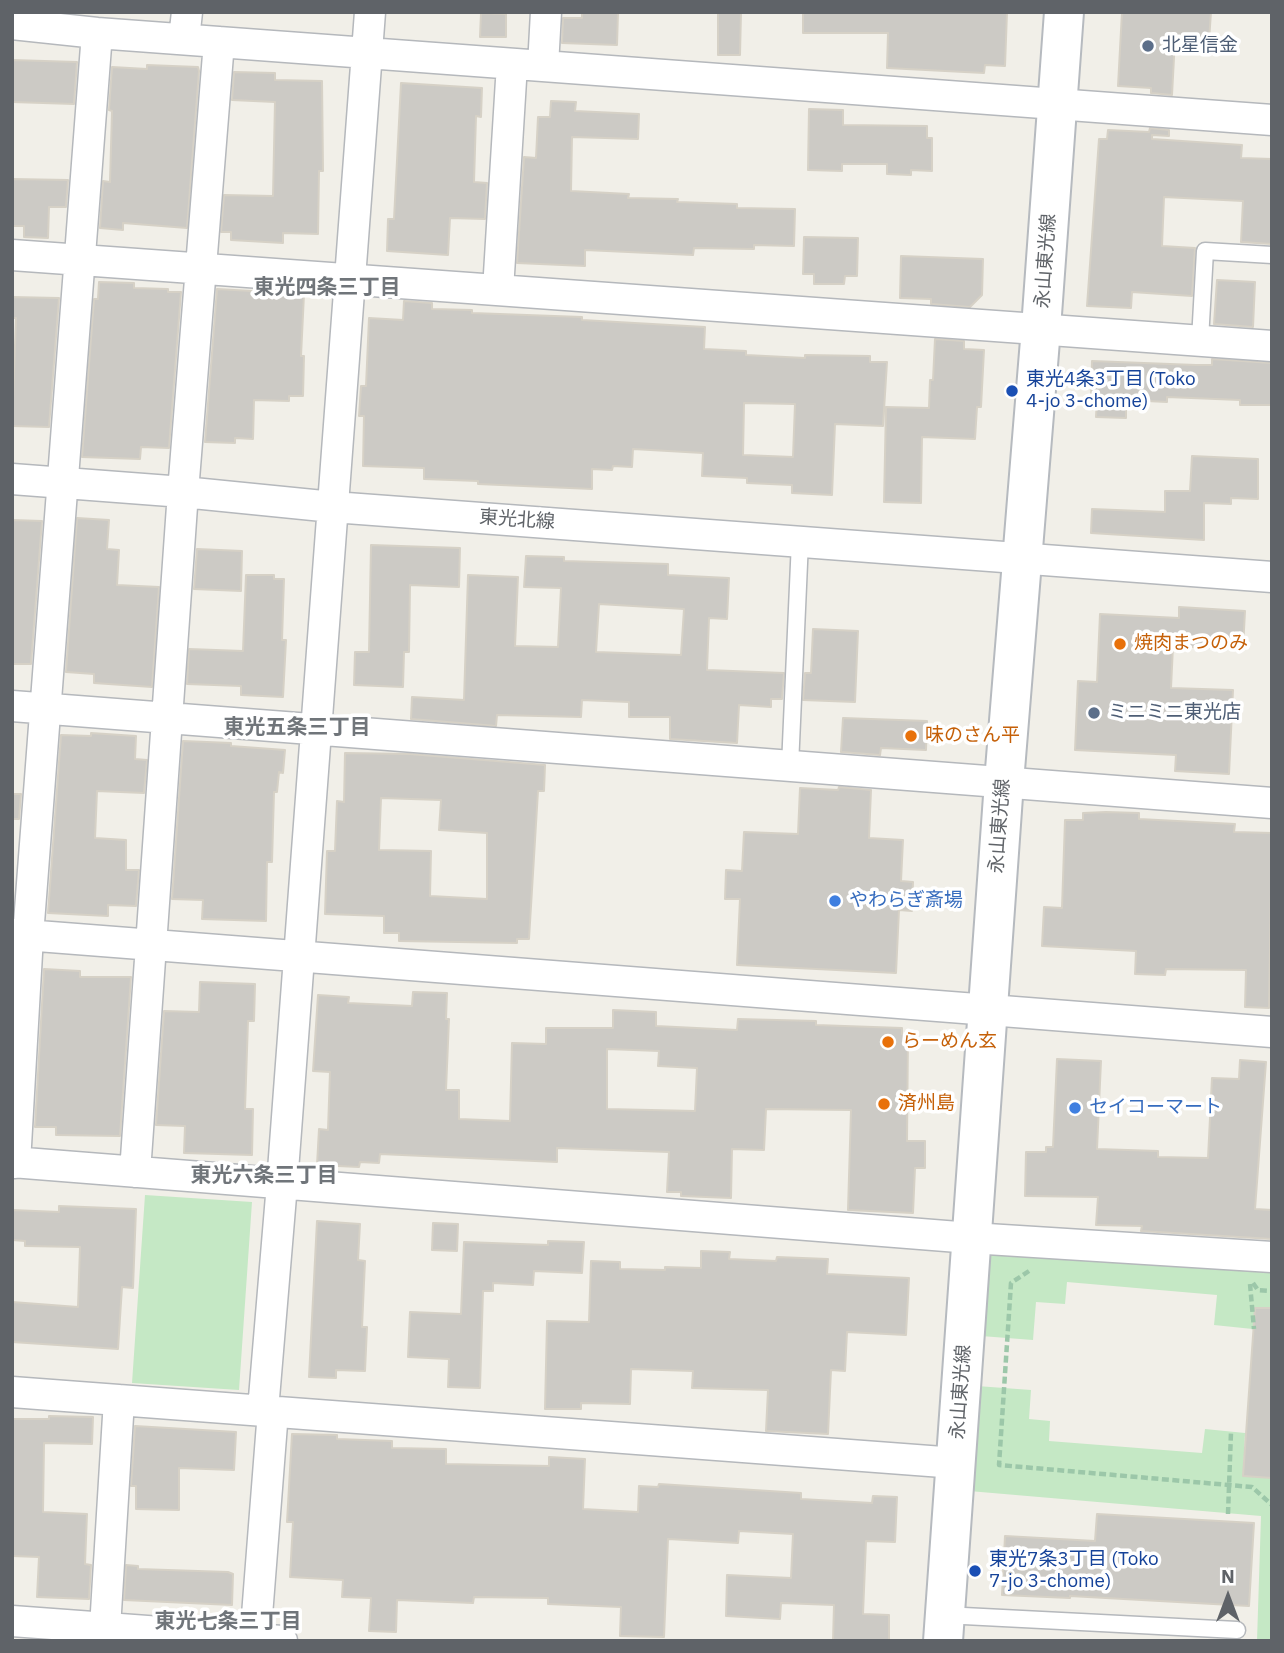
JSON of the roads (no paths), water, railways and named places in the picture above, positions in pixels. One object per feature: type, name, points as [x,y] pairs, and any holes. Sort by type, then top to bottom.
[{"type":"street","points":[[12,1620],[264,1640],[268,1411],[282,1184],[370,12]]},
{"type":"street","points":[[543,66],[546,12]]},
{"type":"street","name":"永山東光線","points":[[943,1628],[1003,782],[1064,12]]},
{"type":"street","points":[[12,24],[97,33],[186,26],[219,42],[1272,120]]},
{"type":"street","points":[[97,33],[46,709],[20,935],[14,1163],[971,1238],[1272,1256]]},
{"type":"street","points":[[135,1172],[183,492],[219,42]]},
{"type":"street","points":[[498,290],[512,64]]},
{"type":"street","points":[[12,255],[1272,346]]},
{"type":"street","name":"東光北線","points":[[12,479],[334,507],[1272,577]]},
{"type":"street","points":[[12,706],[1272,803]]},
{"type":"street","points":[[20,935],[1272,1032]]},
{"type":"street","points":[[12,1392],[956,1463]]},
{"type":"street","points":[[105,1628],[119,1400]]},
{"type":"lane","points":[[1200,340],[1205,251],[1272,255]]},
{"type":"lane","points":[[790,766],[800,541]]},
{"type":"lane","points":[[943,1628],[1237,1630]]},
{"type":"place","name":"北星信金","points":[[1148,46]]},
{"type":"place","name":"東光4条3丁目 (Toko 4-jo 3-chome)","points":[[1012,391]]},
{"type":"place","name":"焼肉まつのみ","points":[[1120,644]]},
{"type":"place","name":"ミニミニ東光店","points":[[1094,713]]},
{"type":"place","name":"味のさん平","points":[[911,736]]},
{"type":"place","name":"やわらぎ斎場","points":[[835,901]]},
{"type":"place","name":"らーめん玄","points":[[888,1042]]},
{"type":"place","name":"済州島","points":[[884,1104]]},
{"type":"place","name":"セイコーマート","points":[[1075,1108]]},
{"type":"place","name":"東光7条3丁目 (Toko 7-jo 3-chome)","points":[[975,1571]]},
{"type":"district","name":"東光四条三丁目","points":[[327,288]]},
{"type":"district","name":"東光五条三丁目","points":[[297,728]]},
{"type":"district","name":"東光六条三丁目","points":[[264,1176]]},
{"type":"district","name":"東光七条三丁目","points":[[228,1622]]}]
